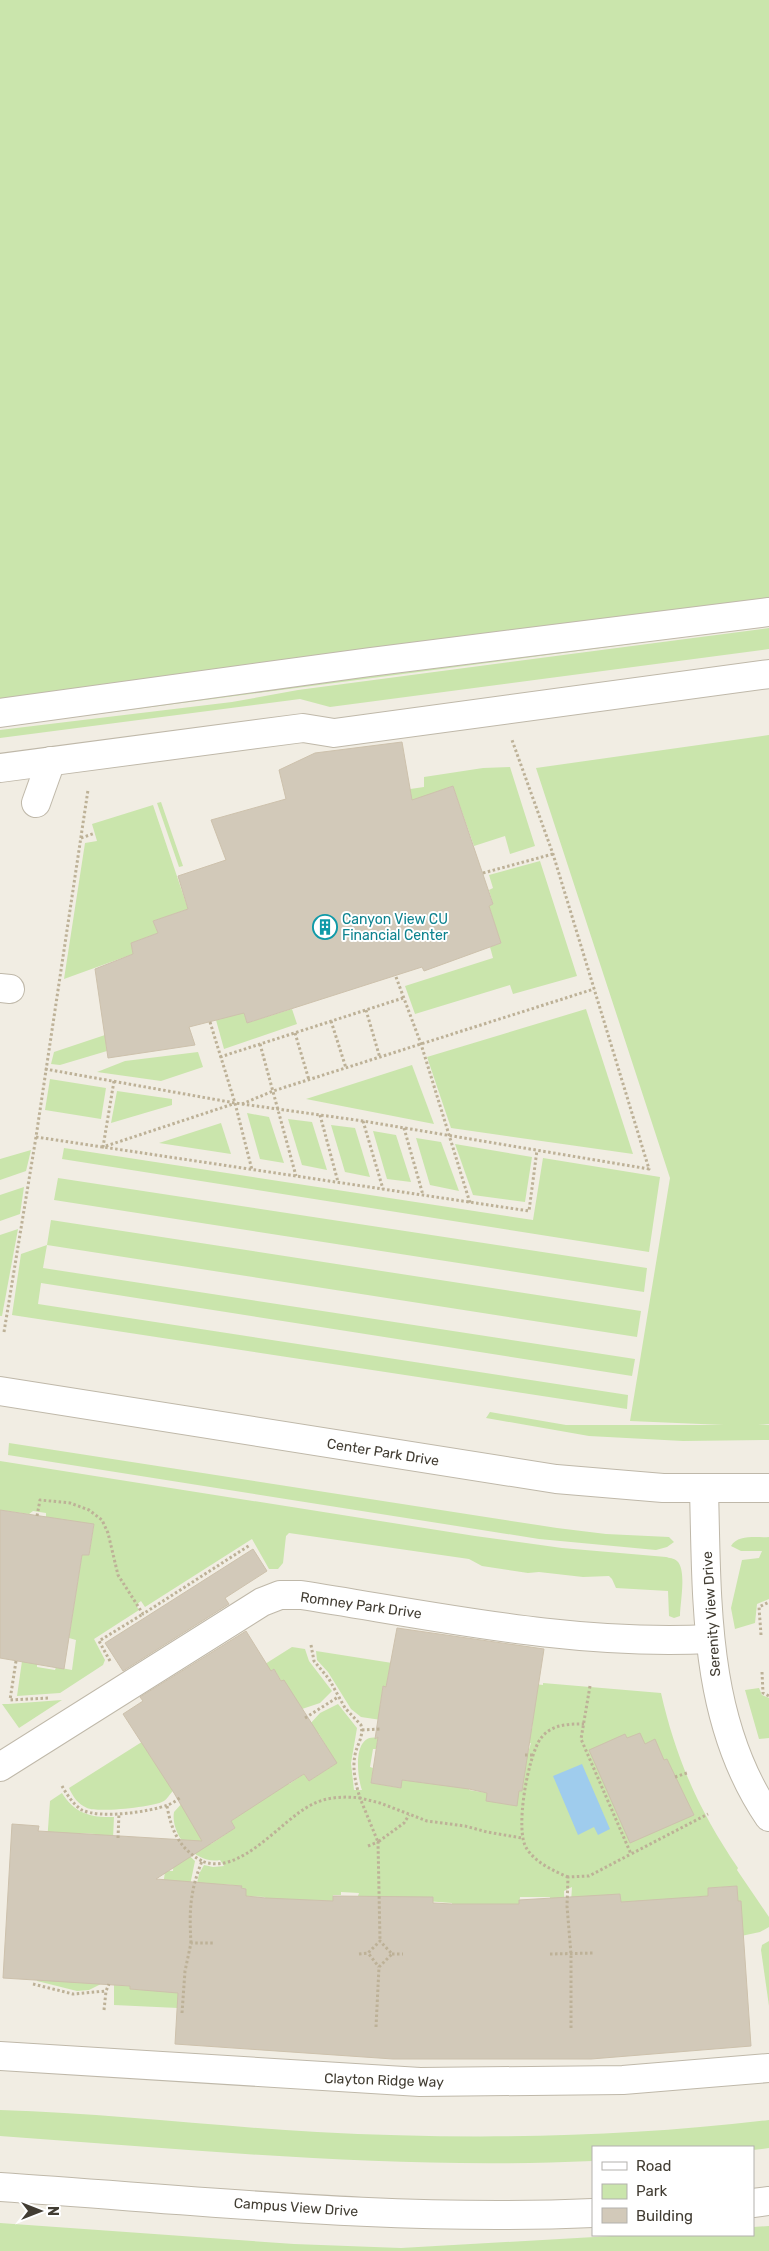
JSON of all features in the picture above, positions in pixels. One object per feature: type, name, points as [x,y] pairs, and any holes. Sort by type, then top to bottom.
[{"type":"street","points":[[0,713],[370,662],[769,612]]},
{"type":"street","points":[[0,768],[303,728],[334,733],[769,674]]},
{"type":"street","points":[[36,803],[51,760]]},
{"type":"street","name":"Center Park Drive","points":[[0,1391],[556,1479],[704,1489],[769,1488]]},
{"type":"street","name":"Serenity View Drive","points":[[704,1489],[710,1639],[722,1713],[730,1739],[747,1780],[769,1817]]},
{"type":"street","name":"Romney Park Drive","points":[[0,1767],[262,1602],[280,1595],[301,1595],[564,1635],[682,1641],[710,1639]]},
{"type":"street","name":"Clayton Ridge Way","points":[[0,2056],[420,2082],[623,2080],[769,2068]]},
{"type":"street","name":"Campus View Drive","points":[[0,2187],[348,2210],[520,2216],[592,2213]]},
{"type":"street","points":[[754,2203],[769,2201]]},
{"type":"path","points":[[45,1069],[235,1104],[364,1121],[649,1169],[553,854],[512,740]]},
{"type":"path","points":[[4,1332],[36,1137],[93,756]]},
{"type":"path","points":[[81,838],[95,833]]},
{"type":"path","points":[[483,873],[553,854]]},
{"type":"path","points":[[396,977],[421,1044],[470,1203]]},
{"type":"path","points":[[242,1104],[309,1080],[594,989]]},
{"type":"path","points":[[220,1057],[403,998]]},
{"type":"path","points":[[366,1010],[380,1058]]},
{"type":"path","points":[[331,1021],[346,1068]]},
{"type":"path","points":[[210,1022],[235,1104],[252,1170]]},
{"type":"path","points":[[295,1033],[309,1080]]},
{"type":"path","points":[[260,1044],[296,1176]]},
{"type":"path","points":[[103,1147],[114,1081]]},
{"type":"path","points":[[103,1147],[235,1104]]},
{"type":"path","points":[[320,1115],[338,1182]]},
{"type":"path","points":[[364,1121],[383,1189]]},
{"type":"path","points":[[404,1128],[423,1195]]},
{"type":"path","points":[[36,1137],[529,1211],[537,1150]]},
{"type":"path","points":[[37,1516],[40,1500],[70,1503],[97,1514],[106,1524],[118,1575],[143,1614]]},
{"type":"path","points":[[110,1665],[110,1661],[99,1641],[250,1545]]},
{"type":"path","points":[[760,1635],[759,1607],[769,1602]]},
{"type":"path","points":[[311,1645],[314,1661],[328,1679],[345,1708],[361,1725],[362,1730],[354,1761],[360,1798],[378,1842],[380,1941],[392,1954]]},
{"type":"path","points":[[16,1661],[10,1700],[58,1697]]},
{"type":"path","points":[[762,1672],[764,1692],[769,1696]]},
{"type":"path","points":[[590,1686],[581,1739],[631,1854]]},
{"type":"path","points":[[305,1718],[338,1696]]},
{"type":"path","points":[[584,1724],[559,1725],[549,1730],[540,1738],[529,1763],[525,1786],[522,1838],[526,1849],[538,1860],[557,1873],[568,1877],[589,1876],[708,1814]]},
{"type":"path","points":[[362,1730],[380,1729]]},
{"type":"path","points":[[525,1755],[533,1755]]},
{"type":"path","points":[[675,1777],[687,1773]]},
{"type":"path","points":[[62,1786],[72,1801],[83,1810],[95,1814],[120,1813],[167,1806],[181,1797]]},
{"type":"path","points":[[167,1806],[171,1826],[178,1839],[188,1851],[202,1861],[213,1864],[221,1864],[256,1847],[304,1809],[319,1801],[341,1797],[360,1798],[380,1803],[428,1821],[465,1826],[522,1838]]},
{"type":"path","points":[[118,1838],[120,1813]]},
{"type":"path","points":[[368,1846],[378,1842],[404,1822],[409,1814]]},
{"type":"path","points":[[182,2013],[185,1971],[190,1943],[190,1896],[202,1861]]},
{"type":"path","points":[[568,1877],[567,1906],[571,1954],[571,2028]]},
{"type":"path","points":[[359,1954],[368,1952],[380,1941]]},
{"type":"path","points":[[190,1943],[213,1943]]},
{"type":"path","points":[[368,1952],[379,1967],[376,2027]]},
{"type":"path","points":[[550,1954],[595,1953]]},
{"type":"path","points":[[379,1967],[392,1954],[403,1954]]},
{"type":"path","points":[[33,1984],[73,1994],[106,1991]]},
{"type":"path","points":[[104,2010],[106,1991],[109,1984]]},
{"type":"green space","points":[[0,0],[769,0],[769,623],[639,643],[0,727]]},
{"type":"green space","points":[[769,628],[769,649],[330,707],[300,699],[0,738],[0,730],[232,702],[298,690]]},
{"type":"green space","points":[[769,735],[769,1424],[758,1425],[769,1425],[769,1440],[683,1441],[589,1436],[486,1418],[490,1412],[566,1425],[724,1425],[630,1421],[670,1178],[536,768]]},
{"type":"green space","points":[[510,767],[535,846],[510,854],[505,836],[474,846],[453,786],[336,828],[369,795],[424,787],[424,777],[483,768]]},
{"type":"green space","points":[[161,802],[183,866],[179,867],[157,803]]},
{"type":"green space","points":[[153,805],[188,909],[153,921],[158,933],[131,943],[133,954],[64,979],[85,843],[97,841],[92,824]]},
{"type":"green space","points":[[540,861],[577,976],[513,994],[510,985],[415,1014],[405,986],[493,958],[490,947],[501,943],[489,906],[493,904],[489,890],[493,888],[489,875]]},
{"type":"green space","points":[[241,1003],[247,1023],[292,1009],[297,1024],[224,1049],[216,1020],[221,1019],[218,1009]]},
{"type":"green space","points":[[586,1009],[633,1154],[451,1128],[427,1057]]},
{"type":"green space","points":[[105,1035],[107,1051],[60,1065],[51,1064],[54,1052]]},
{"type":"green space","points":[[198,1052],[203,1067],[161,1081],[97,1072],[125,1061]]},
{"type":"green space","points":[[412,1065],[434,1124],[306,1099]]},
{"type":"green space","points":[[50,1079],[106,1088],[101,1119],[45,1110]]},
{"type":"green space","points":[[117,1091],[172,1099],[172,1105],[111,1123]]},
{"type":"green space","points":[[247,1113],[269,1117],[284,1163],[260,1159]]},
{"type":"green space","points":[[288,1119],[312,1122],[327,1170],[302,1165]]},
{"type":"green space","points":[[221,1123],[231,1154],[159,1143]]},
{"type":"green space","points":[[331,1125],[355,1128],[370,1177],[345,1172]]},
{"type":"green space","points":[[373,1131],[396,1135],[411,1182],[387,1179]]},
{"type":"green space","points":[[416,1138],[441,1142],[459,1191],[430,1185]]},
{"type":"green space","points":[[455,1144],[532,1157],[525,1202],[473,1195]]},
{"type":"green space","points":[[64,1148],[533,1220],[543,1158],[660,1177],[649,1252],[62,1159]]},
{"type":"green space","points":[[31,1150],[26,1171],[0,1180],[0,1159]]},
{"type":"green space","points":[[58,1178],[647,1268],[644,1292],[54,1200]]},
{"type":"green space","points":[[24,1187],[20,1214],[0,1221],[0,1195]]},
{"type":"green space","points":[[51,1220],[641,1311],[637,1337],[47,1245]]},
{"type":"green space","points":[[18,1229],[2,1316],[0,1316],[0,1235]]},
{"type":"green space","points":[[47,1245],[43,1268],[635,1359],[632,1376],[41,1283],[38,1304],[628,1395],[627,1409],[12,1315],[21,1254]]},
{"type":"green space","points":[[9,1443],[557,1528],[606,1534],[669,1537],[674,1542],[667,1547],[656,1550],[539,1539],[8,1455]]},
{"type":"green space","points":[[0,1461],[475,1536],[562,1548],[672,1558],[680,1565],[682,1572],[680,1616],[674,1618],[669,1616],[668,1591],[616,1588],[609,1576],[583,1577],[539,1572],[528,1573],[482,1566],[469,1559],[289,1533],[286,1536],[283,1563],[278,1569],[269,1569],[252,1539],[145,1607],[141,1601],[136,1605],[139,1610],[94,1639],[105,1660],[103,1665],[60,1693],[17,1696],[22,1661],[37,1664],[37,1667],[55,1670],[56,1667],[72,1670],[76,1640],[69,1638],[82,1555],[89,1555],[94,1525],[46,1517],[46,1513],[33,1511],[29,1514],[0,1510]]},
{"type":"green space","points":[[769,1537],[769,1599],[757,1604],[755,1623],[735,1629],[731,1608],[742,1560],[759,1558],[762,1551],[741,1551],[731,1546],[734,1542],[743,1538]]},
{"type":"green space","points":[[292,1647],[305,1649],[309,1661],[332,1691],[320,1703],[299,1710],[274,1669],[248,1685],[164,1801],[138,1807],[102,1810],[87,1808],[74,1797],[69,1788]]},
{"type":"green space","points":[[316,1651],[543,1685],[543,1683],[661,1693],[674,1740],[690,1784],[724,1847],[738,1868],[737,1870],[769,1917],[769,1927],[760,1932],[741,1936],[741,1902],[738,1901],[737,1886],[708,1888],[708,1896],[690,1897],[689,1901],[621,1902],[620,1894],[571,1902],[572,1887],[564,1891],[565,1921],[550,1913],[550,1897],[520,1897],[519,1904],[452,1906],[452,1903],[358,1896],[359,1893],[341,1892],[341,1895],[333,1895],[333,1901],[266,1899],[265,1897],[246,1896],[246,1889],[241,1888],[241,1886],[223,1884],[195,1893],[199,1874],[204,1865],[213,1867],[224,1866],[220,1860],[202,1858],[180,1839],[174,1821],[174,1812],[184,1801],[211,1844],[235,1828],[231,1821],[287,1783],[289,1784],[304,1774],[309,1781],[334,1765],[328,1749],[319,1734],[315,1735],[309,1725],[320,1713],[338,1704],[357,1728],[351,1763],[354,1790],[362,1790],[358,1766],[360,1748],[370,1738],[378,1738],[376,1749],[373,1749],[370,1767],[373,1768],[371,1783],[400,1788],[402,1780],[469,1788],[469,1790],[487,1793],[521,1791],[526,1759],[531,1743],[526,1744],[532,1729],[534,1710],[418,1676],[389,1671],[386,1687],[383,1686],[380,1705],[383,1705],[381,1720],[361,1717],[351,1709],[328,1672],[317,1660]]},
{"type":"green space","points":[[759,1688],[762,1695],[769,1698],[769,1738],[759,1739],[745,1690]]},
{"type":"green space","points":[[62,1700],[19,1728],[2,1704],[8,1704]]},
{"type":"green space","points":[[62,1793],[72,1805],[84,1813],[114,1817],[113,1838],[96,1837],[96,1834],[78,1833],[101,1984],[89,1990],[77,1991],[37,1981],[50,1801]]},
{"type":"green space","points":[[175,1842],[195,1861],[189,1890],[178,2008],[114,2005],[114,1985],[130,1986],[130,1989],[150,1990],[165,1871],[173,1871]]},
{"type":"green space","points":[[769,1941],[769,2006],[761,1950],[762,1945]]},
{"type":"green space","points":[[0,2110],[317,2132],[430,2136],[600,2134],[656,2131],[769,2120],[769,2148],[754,2150],[754,2146],[592,2146],[592,2161],[519,2163],[370,2161],[0,2136]]},
{"type":"green space","points":[[0,2223],[294,2244],[401,2248],[611,2236],[754,2236],[754,2227],[769,2226],[769,2251],[0,2251]]},
{"type":"water","points":[[582,1764],[610,1829],[598,1835],[594,1827],[578,1835],[553,1776]]},
{"type":"building","name":"Canyon View CU Financial Center","points":[[402,742],[412,800],[453,786],[493,904],[489,906],[501,943],[424,971],[422,967],[247,1023],[244,1013],[189,1027],[195,1045],[108,1058],[95,969],[133,954],[131,943],[158,933],[153,921],[188,909],[178,876],[226,860],[211,820],[286,799],[279,770],[315,753]]},
{"type":"building","points":[[0,1510],[94,1524],[89,1555],[82,1555],[64,1669],[0,1658]]},
{"type":"building","points":[[253,1549],[267,1571],[225,1598],[229,1604],[123,1671],[105,1643]]},
{"type":"building","points":[[397,1628],[544,1649],[522,1791],[519,1791],[517,1806],[486,1801],[487,1793],[469,1789],[402,1780],[401,1788],[371,1783],[383,1686],[386,1687]]},
{"type":"building","points":[[246,1631],[271,1671],[274,1669],[281,1681],[284,1680],[337,1763],[309,1781],[304,1774],[288,1784],[231,1821],[235,1828],[156,1879],[242,1886],[241,1888],[246,1889],[246,1896],[266,1898],[333,1901],[333,1896],[433,1897],[433,1903],[452,1904],[519,1904],[519,1900],[620,1894],[621,1902],[708,1896],[708,1888],[737,1886],[738,1901],[741,1901],[751,2046],[591,2059],[393,2059],[175,2044],[178,1993],[130,1989],[130,1986],[3,1978],[12,1824],[39,1826],[38,1831],[202,1841],[174,1793],[123,1714],[143,1701],[140,1697]]},
{"type":"building","points":[[640,1733],[645,1744],[655,1739],[664,1760],[667,1759],[694,1815],[630,1843],[589,1750],[625,1734],[627,1738]]},
{"type":"place","name":"Canyon View CU Financial Center","points":[[325,927]]}]
